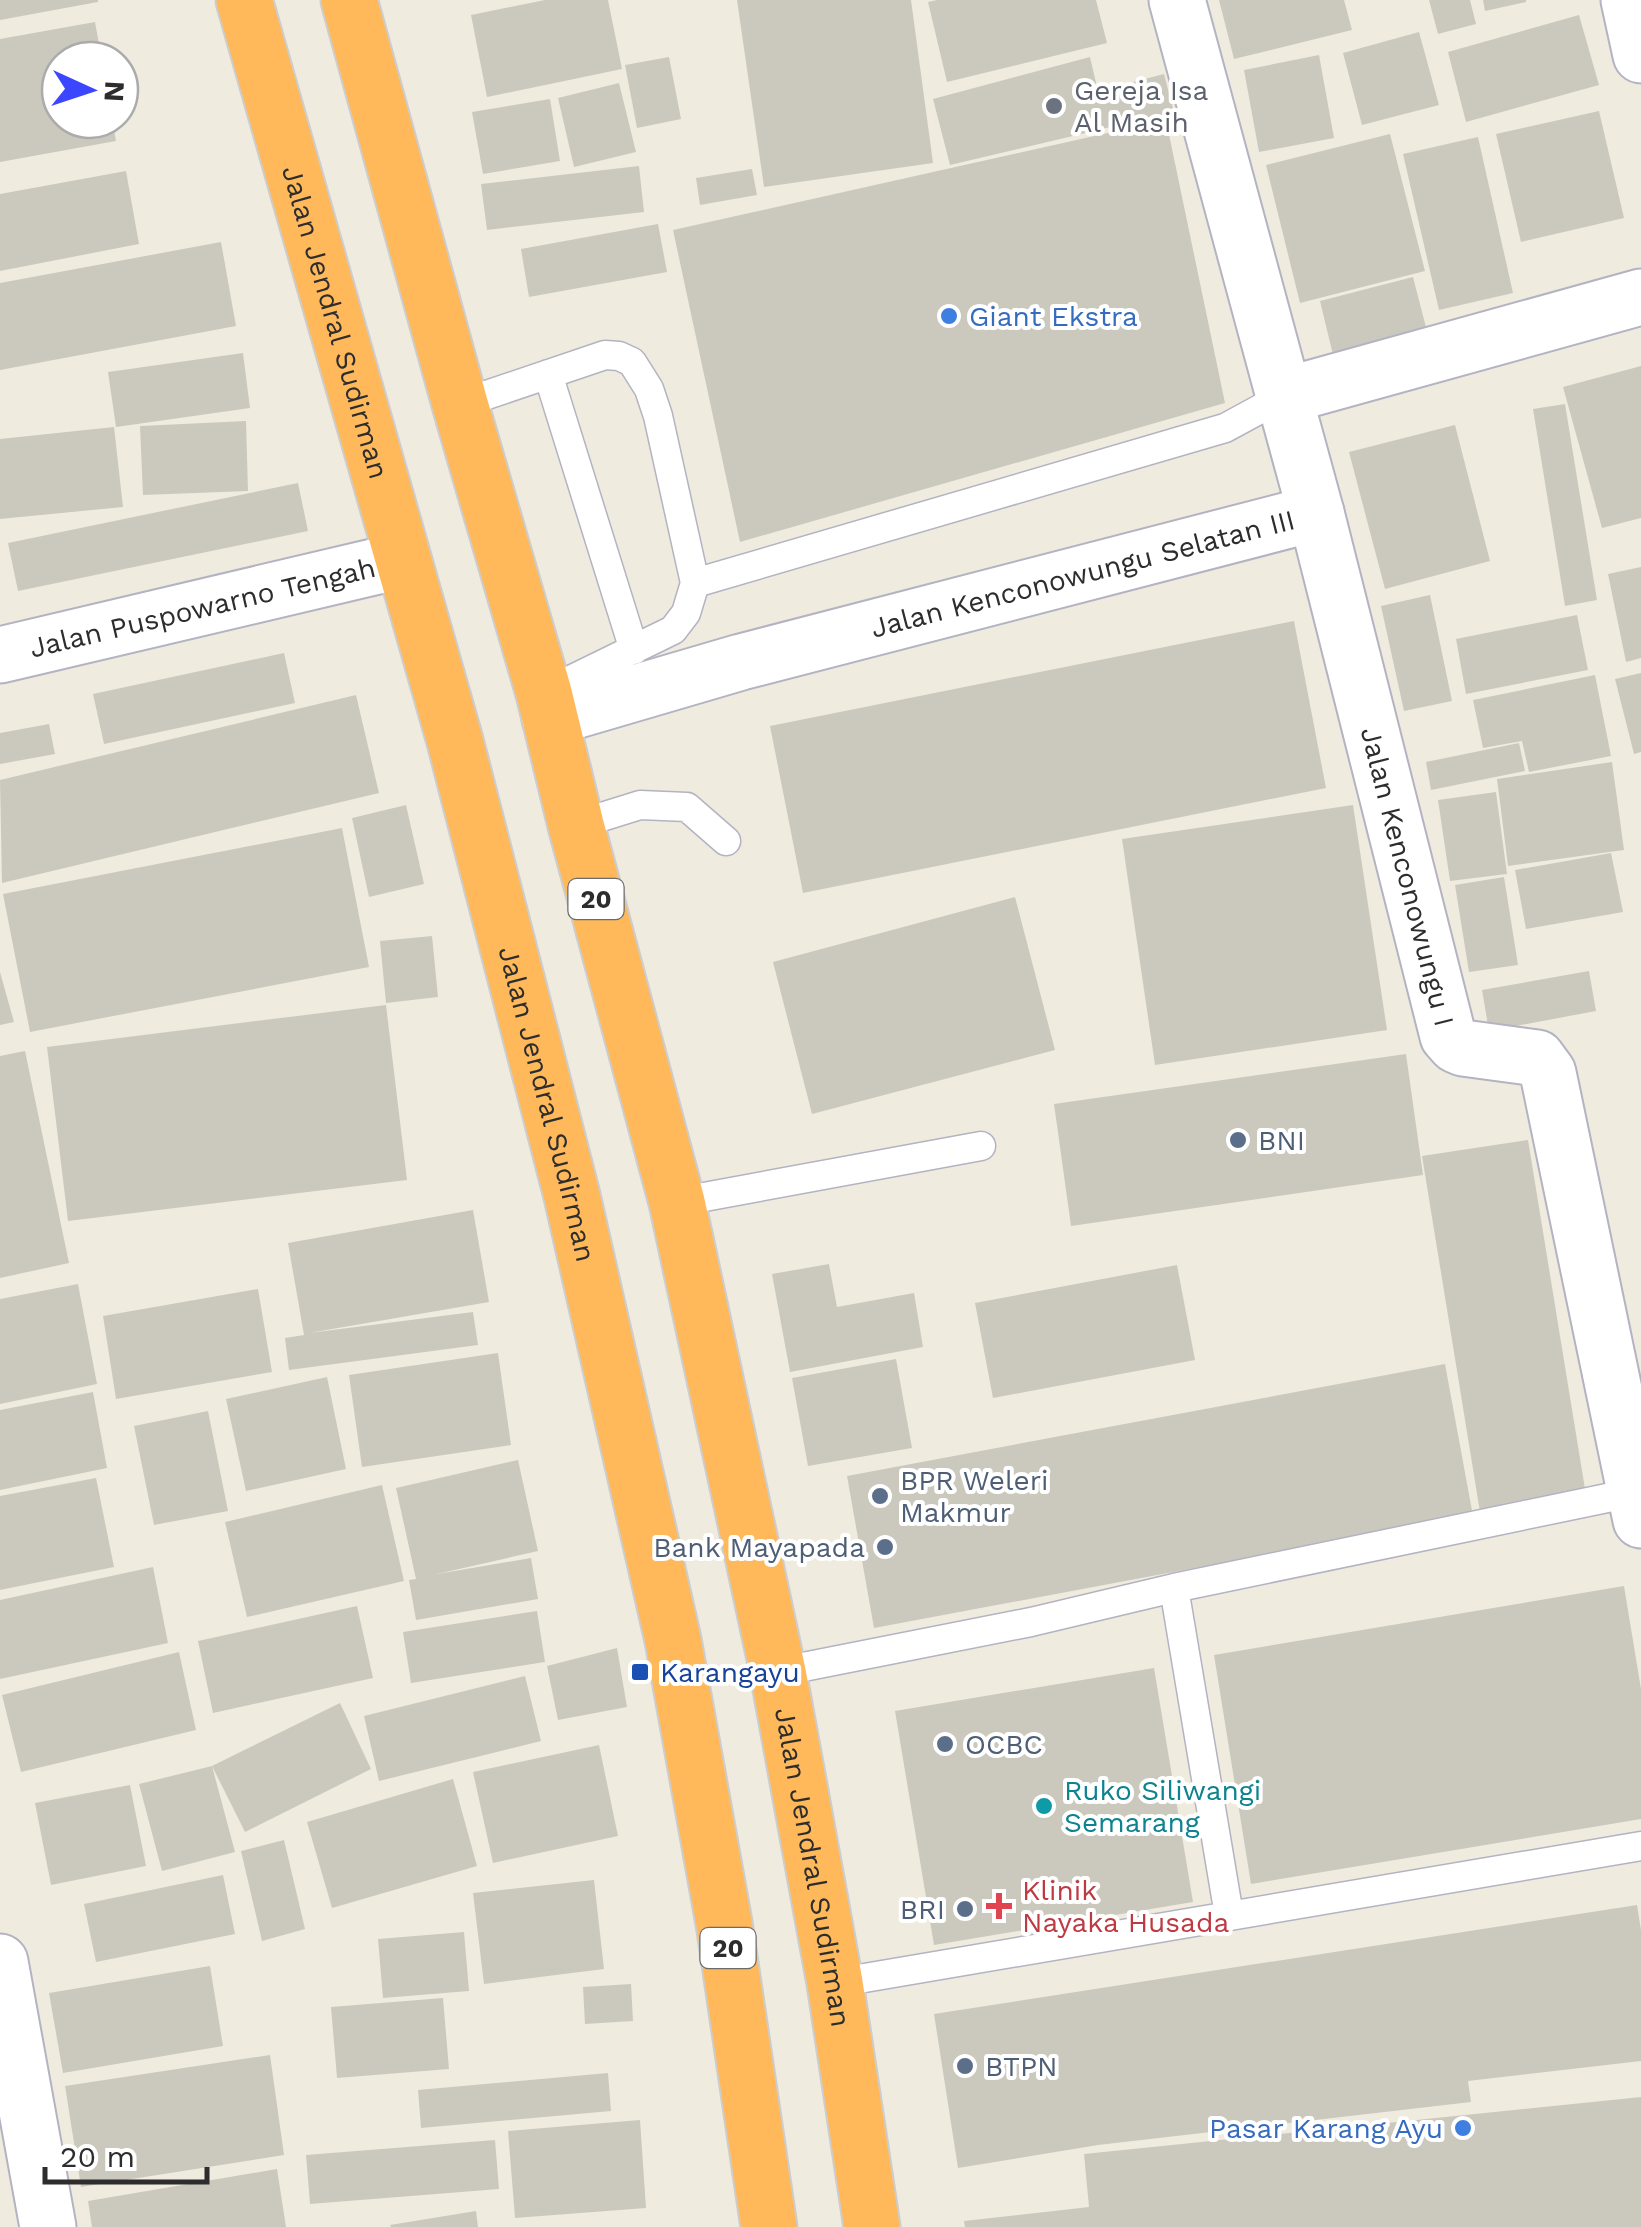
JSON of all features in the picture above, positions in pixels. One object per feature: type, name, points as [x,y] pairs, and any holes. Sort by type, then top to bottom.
[{"type":"highway","name":"Jalan Jendral Sudirman","points":[[244,0],[454,741],[567,1177],[674,1640],[724,1924],[769,2227]]},
{"type":"highway","name":"Jalan Jendral Sudirman","points":[[349,0],[547,706],[677,1202],[778,1672],[835,1983],[872,2227]]},
{"type":"street","points":[[1177,0],[1284,396],[1641,297]]},
{"type":"street","points":[[1629,0],[1641,55]]},
{"type":"street","name":"Jalan Kenconowungu Selatan III","points":[[547,706],[741,662],[1316,514],[1284,396]]},
{"type":"street","name":"Jalan Kenconowungu I","points":[[1316,514],[1448,1036],[1463,1048],[1537,1058],[1548,1073],[1639,1506]]},
{"type":"street","name":"Jalan Puspowarno Tengah","points":[[0,655],[403,560]]},
{"type":"street","points":[[0,1962],[6,2030],[48,2227]]},
{"type":"lane","points":[[460,404],[605,355],[632,362],[649,389],[658,416],[695,583],[686,613],[672,630],[547,706]]},
{"type":"lane","points":[[548,374],[634,650]]},
{"type":"lane","points":[[695,583],[1225,428],[1284,396]]},
{"type":"lane","points":[[576,825],[640,805],[688,807],[726,841]]},
{"type":"lane","points":[[677,1202],[980,1146]]},
{"type":"lane","points":[[778,1672],[1031,1622],[1174,1588],[1639,1506]]},
{"type":"lane","points":[[1174,1588],[1229,1915]]},
{"type":"lane","points":[[835,1983],[1641,1846]]},
{"type":"building","points":[[0,0],[98,0],[98,2],[0,20]]},
{"type":"building","points":[[545,0],[608,0],[622,69],[487,97],[471,15]]},
{"type":"building","points":[[737,0],[911,0],[933,163],[764,187]]},
{"type":"building","points":[[1096,0],[1107,43],[947,82],[928,2]]},
{"type":"building","points":[[1219,0],[1344,0],[1352,30],[1234,59]]},
{"type":"building","points":[[1429,0],[1470,0],[1476,24],[1438,34]]},
{"type":"building","points":[[1483,0],[1526,0],[1526,2],[1485,11]]},
{"type":"building","points":[[1579,15],[1599,85],[1466,122],[1448,52]]},
{"type":"building","points":[[95,22],[98,40],[40,40],[40,140],[116,141],[0,162],[0,39]]},
{"type":"building","points":[[1419,32],[1439,105],[1362,125],[1343,53]]},
{"type":"building","points":[[1319,55],[1334,138],[1259,152],[1244,70]]},
{"type":"building","points":[[669,57],[681,119],[637,128],[625,65]]},
{"type":"building","name":"Gereja Isa Al Masih","points":[[1090,57],[1098,91],[1164,74],[1174,112],[950,165],[933,99]]},
{"type":"building","points":[[619,83],[636,152],[574,167],[558,98]]},
{"type":"building","points":[[550,99],[560,161],[483,174],[472,112]]},
{"type":"building","points":[[1599,111],[1624,218],[1521,242],[1496,134]]},
{"type":"building","name":"Giant Ekstra","points":[[1166,120],[1225,403],[740,542],[673,230]]},
{"type":"building","points":[[1390,134],[1425,271],[1300,303],[1266,165]]},
{"type":"building","points":[[1478,137],[1513,293],[1439,310],[1403,154]]},
{"type":"building","points":[[639,166],[644,212],[487,230],[481,184]]},
{"type":"building","points":[[752,169],[757,195],[700,205],[696,178]]},
{"type":"building","points":[[126,171],[139,244],[0,271],[0,194]]},
{"type":"building","points":[[658,224],[667,272],[529,297],[521,249]]},
{"type":"building","points":[[221,242],[236,326],[0,370],[0,283]]},
{"type":"building","points":[[1413,277],[1428,335],[1334,359],[1320,301]]},
{"type":"building","points":[[243,353],[250,408],[116,427],[108,372]]},
{"type":"building","points":[[1641,366],[1641,518],[1602,528],[1563,387]]},
{"type":"building","points":[[1565,404],[1597,600],[1565,606],[1533,409]]},
{"type":"building","points":[[246,421],[248,491],[143,495],[140,426]]},
{"type":"building","points":[[1455,425],[1490,561],[1385,589],[1349,452]]},
{"type":"building","points":[[114,427],[123,507],[0,519],[0,439]]},
{"type":"building","points":[[298,483],[308,531],[18,591],[8,543]]},
{"type":"building","points":[[1641,567],[1641,658],[1626,662],[1608,574]]},
{"type":"building","points":[[1430,595],[1452,701],[1404,711],[1381,606]]},
{"type":"building","points":[[1577,615],[1588,670],[1466,694],[1456,639]]},
{"type":"building","points":[[1294,621],[1326,788],[803,893],[770,726]]},
{"type":"building","points":[[284,653],[295,703],[104,744],[93,694]]},
{"type":"building","points":[[1641,673],[1641,752],[1634,754],[1615,679]]},
{"type":"building","points":[[1595,675],[1611,756],[1529,772],[1522,741],[1483,748],[1473,700]]},
{"type":"building","points":[[356,695],[379,793],[2,883],[0,780]]},
{"type":"building","points":[[49,724],[55,754],[0,764],[0,733]]},
{"type":"building","points":[[1519,743],[1525,771],[1431,790],[1426,762]]},
{"type":"building","points":[[1612,762],[1624,850],[1508,866],[1497,779]]},
{"type":"building","points":[[1496,792],[1507,874],[1450,881],[1438,800]]},
{"type":"building","points":[[406,805],[424,884],[369,897],[352,818]]},
{"type":"building","points":[[1353,805],[1387,1030],[1155,1065],[1122,839]]},
{"type":"building","points":[[342,828],[369,967],[30,1032],[3,894]]},
{"type":"building","points":[[1611,853],[1623,912],[1526,929],[1515,870]]},
{"type":"building","points":[[1504,877],[1518,965],[1469,972],[1455,885]]},
{"type":"building","points":[[1015,897],[1055,1050],[812,1114],[773,962]]},
{"type":"building","points":[[432,936],[438,997],[386,1003],[380,941]]},
{"type":"building","points":[[1589,971],[1596,1011],[1489,1031],[1482,990]]},
{"type":"building","points":[[0,972],[14,1022],[0,1025]]},
{"type":"building","points":[[386,1005],[407,1180],[68,1221],[47,1047]]},
{"type":"building","points":[[25,1051],[69,1263],[0,1278],[0,1056]]},
{"type":"building","name":"BNI","points":[[1406,1054],[1423,1175],[1071,1226],[1054,1104]]},
{"type":"building","points":[[1528,1140],[1586,1495],[1480,1512],[1422,1156]]},
{"type":"building","points":[[473,1210],[489,1302],[309,1333],[473,1312],[478,1345],[289,1370],[285,1338],[304,1335],[288,1243]]},
{"type":"building","points":[[829,1264],[837,1307],[914,1293],[923,1347],[790,1372],[772,1274]]},
{"type":"building","points":[[1177,1265],[1195,1360],[993,1398],[975,1303]]},
{"type":"building","points":[[78,1284],[97,1384],[0,1404],[0,1299]]},
{"type":"building","points":[[258,1289],[272,1372],[116,1399],[103,1316]]},
{"type":"building","points":[[498,1353],[511,1445],[362,1467],[349,1375]]},
{"type":"building","points":[[896,1359],[912,1448],[808,1466],[792,1378]]},
{"type":"building","points":[[1445,1364],[1473,1516],[874,1628],[847,1476]]},
{"type":"building","points":[[327,1377],[346,1469],[246,1491],[226,1399]]},
{"type":"building","points":[[93,1392],[107,1468],[0,1490],[0,1410]]},
{"type":"building","points":[[208,1411],[228,1511],[154,1525],[134,1426]]},
{"type":"building","points":[[518,1460],[538,1551],[437,1574],[531,1558],[538,1599],[416,1620],[409,1580],[416,1579],[396,1488]]},
{"type":"building","points":[[96,1478],[114,1567],[0,1590],[0,1496]]},
{"type":"building","points":[[382,1485],[404,1581],[247,1617],[225,1522]]},
{"type":"building","points":[[153,1567],[168,1643],[0,1679],[0,1600]]},
{"type":"building","points":[[1624,1586],[1641,1689],[1641,1819],[1251,1884],[1214,1655]]},
{"type":"building","points":[[357,1606],[373,1678],[213,1713],[198,1641]]},
{"type":"building","points":[[537,1611],[545,1662],[411,1683],[403,1632]]},
{"type":"building","points":[[617,1648],[627,1707],[558,1720],[547,1666]]},
{"type":"building","points":[[179,1652],[196,1730],[21,1772],[2,1695]]},
{"type":"building","name":"Ruko Siliwangi Semarang","points":[[1154,1668],[1193,1902],[934,1945],[895,1711]]},
{"type":"building","points":[[525,1676],[541,1741],[379,1781],[364,1716]]},
{"type":"building","points":[[340,1703],[371,1769],[245,1832],[212,1766]]},
{"type":"building","points":[[599,1745],[618,1836],[493,1863],[473,1772]]},
{"type":"building","points":[[212,1766],[235,1852],[162,1871],[139,1784]]},
{"type":"building","points":[[453,1779],[477,1866],[332,1908],[307,1822]]},
{"type":"building","points":[[130,1785],[146,1866],[51,1885],[35,1803]]},
{"type":"building","points":[[284,1840],[305,1929],[262,1941],[241,1851]]},
{"type":"building","points":[[223,1875],[235,1934],[96,1962],[84,1904]]},
{"type":"building","points":[[594,1880],[604,1969],[484,1984],[473,1893]]},
{"type":"building","points":[[1637,1905],[1641,1930],[1641,2061],[1468,2081],[1471,2102],[1098,2145],[958,2168],[934,2014]]},
{"type":"building","points":[[464,1932],[469,1991],[383,1998],[378,1939]]},
{"type":"building","points":[[210,1966],[223,2046],[63,2073],[49,1993]]},
{"type":"building","points":[[631,1984],[633,2021],[585,2024],[583,1987]]},
{"type":"building","points":[[443,1998],[449,2069],[337,2078],[331,2007]]},
{"type":"building","points":[[270,2055],[284,2155],[81,2187],[65,2086]]},
{"type":"building","points":[[608,2073],[611,2111],[421,2128],[418,2090]]},
{"type":"building","name":"Pasar Karang Ayu","points":[[1641,2097],[1641,2227],[965,2227],[964,2221],[1089,2207],[1084,2154]]},
{"type":"building","points":[[640,2120],[646,2208],[515,2218],[508,2131]]},
{"type":"building","points":[[495,2140],[499,2189],[310,2204],[306,2155]]},
{"type":"building","points":[[277,2169],[286,2227],[92,2227],[88,2201]]},
{"type":"building","points":[[476,2211],[478,2227],[390,2225]]},
{"type":"place","name":"Gereja Isa Al Masih","points":[[1054,106]]},
{"type":"place","name":"Giant Ekstra","points":[[949,316]]},
{"type":"place","name":"BNI","points":[[1238,1140]]},
{"type":"place","name":"BPR Weleri Makmur","points":[[880,1496]]},
{"type":"place","name":"Bank Mayapada","points":[[885,1547]]},
{"type":"place","name":"Karangayu","points":[[640,1672]]},
{"type":"place","name":"OCBC","points":[[945,1744]]},
{"type":"place","name":"Ruko Siliwangi Semarang","points":[[1044,1806]]},
{"type":"place","name":"Klinik Nayaka Husada","points":[[999,1906]]},
{"type":"place","name":"BRI","points":[[965,1909]]},
{"type":"place","name":"BTPN","points":[[965,2066]]},
{"type":"place","name":"Pasar Karang Ayu","points":[[1463,2128]]}]
